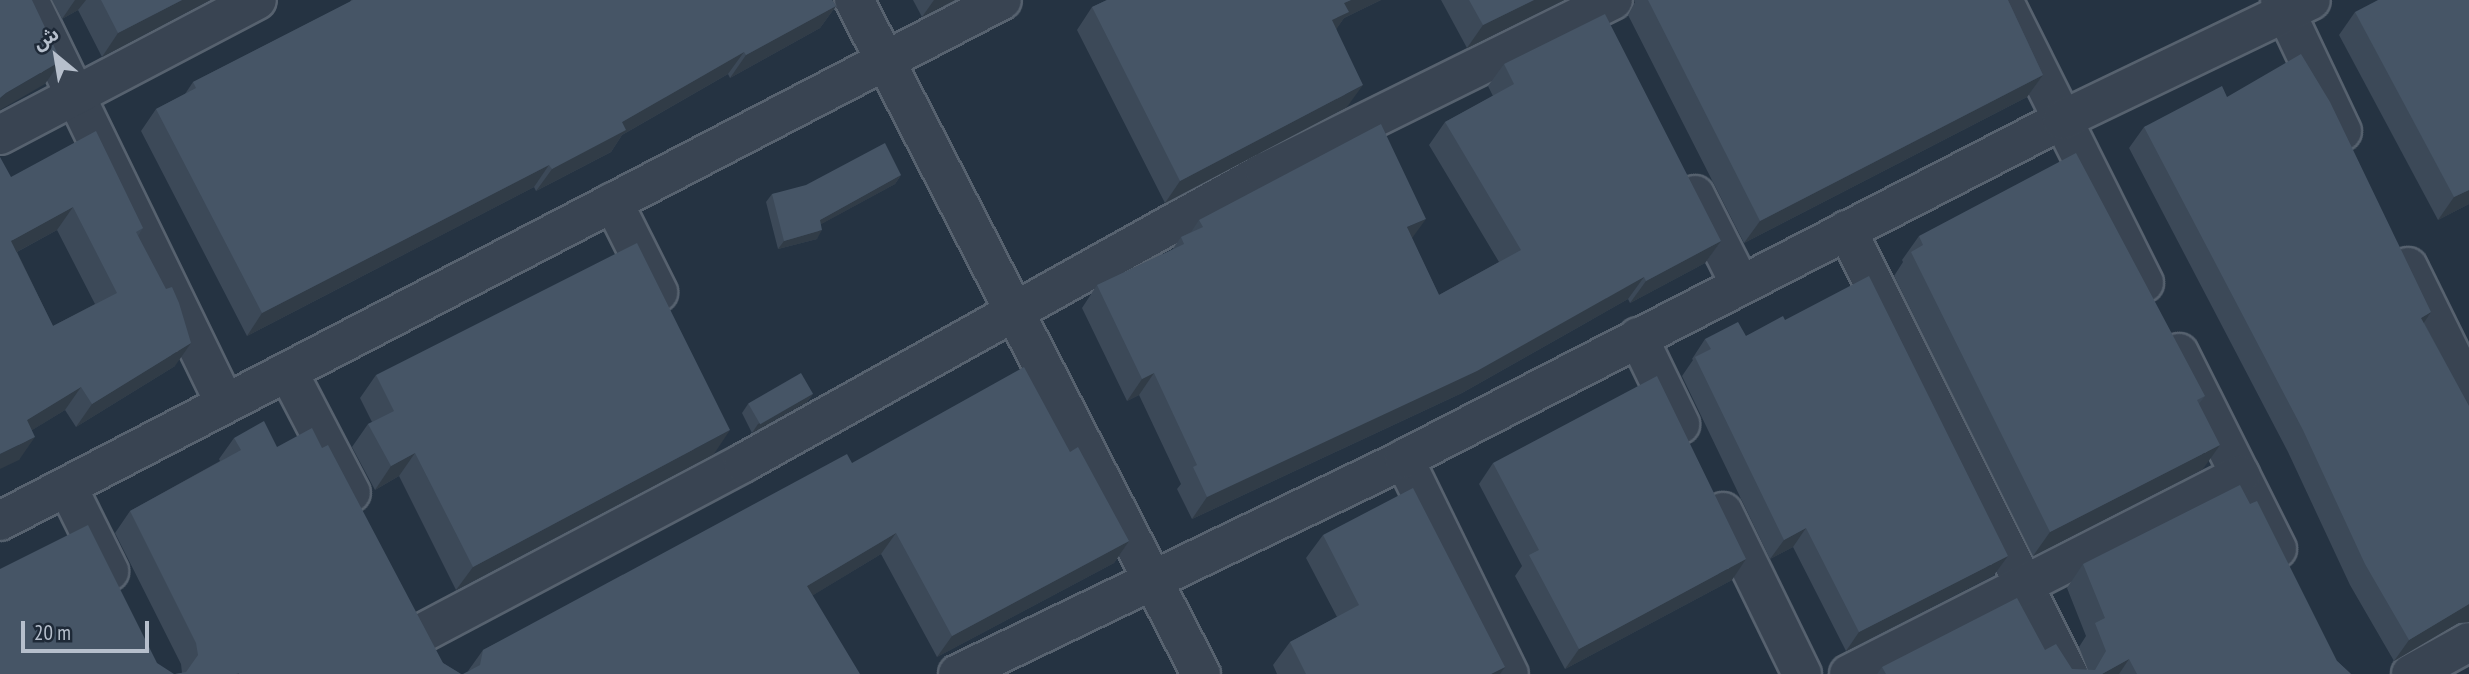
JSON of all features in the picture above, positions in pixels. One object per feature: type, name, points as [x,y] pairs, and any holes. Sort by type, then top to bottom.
[{"type":"street","points":[[29,0],[224,401]]},
{"type":"street","points":[[0,135],[257,0]]},
{"type":"street","points":[[854,0],[1153,576],[1201,674]]},
{"type":"street","points":[[0,522],[68,488],[224,401],[288,372],[884,58],[1002,0]]},
{"type":"street","points":[[2003,0],[2296,587]]},
{"type":"street","points":[[405,595],[433,648],[743,463],[1014,309],[1265,172],[1603,2],[1618,43]]},
{"type":"street","points":[[958,674],[1153,576],[1404,459],[1740,284],[2292,5],[2357,162]]},
{"type":"street","points":[[1679,163],[1740,284]]},
{"type":"street","points":[[613,202],[675,326]]},
{"type":"street","points":[[1847,230],[2068,674]]},
{"type":"street","points":[[2393,236],[2458,342],[2469,391]]},
{"type":"street","points":[[1638,337],[1802,674]]},
{"type":"street","points":[[288,372],[366,521]]},
{"type":"street","points":[[725,425],[743,463]]},
{"type":"street","points":[[1404,459],[1509,674]]},
{"type":"street","points":[[1849,674],[2239,475]]},
{"type":"street","points":[[68,488],[124,600]]},
{"type":"street","points":[[2411,674],[2469,642]]},
{"type":"building","points":[[0,0],[32,0],[61,61],[0,98]]},
{"type":"building","points":[[101,0],[182,0],[118,33]]},
{"type":"building","points":[[353,0],[832,0],[836,6],[746,55],[744,52],[622,122],[626,130],[552,169],[549,165],[262,313],[156,109],[196,88],[193,82]]},
{"type":"building","points":[[1107,0],[1351,0],[1344,3],[1349,12],[1332,20],[1363,85],[1180,181],[1092,7]]},
{"type":"building","points":[[1469,0],[1534,0],[1483,25]]},
{"type":"building","points":[[1648,0],[2008,0],[2043,75],[1760,221]]},
{"type":"building","points":[[2378,0],[2469,0],[2469,190],[2454,197],[2355,12]]},
{"type":"building","points":[[1605,14],[1721,241],[1646,281],[1644,277],[1477,371],[1207,497],[1193,467],[1197,465],[1154,373],[1142,379],[1097,285],[1184,244],[1181,237],[1203,227],[1199,220],[1381,124],[1426,219],[1407,227],[1439,295],[1521,250],[1445,122],[1514,84],[1504,64]]},
{"type":"building","points":[[2301,54],[2330,102],[2431,312],[2421,318],[2469,406],[2469,604],[2409,640],[2365,564],[2303,430],[2144,127],[2222,86],[2227,97]]},
{"type":"building","points":[[96,131],[143,228],[136,232],[166,289],[172,287],[191,343],[92,404],[81,387],[27,420],[35,437],[0,454],[0,157],[11,177]],"holes":[[[73,207],[117,293],[53,326],[11,241]]]},
{"type":"building","points":[[885,143],[901,175],[820,220],[822,230],[784,241],[772,194],[806,185]]},
{"type":"building","points":[[2076,153],[2205,396],[2197,400],[2220,445],[2050,532],[1911,252],[1923,245],[1919,236]]},
{"type":"building","points":[[637,243],[730,430],[473,567],[415,453],[391,466],[368,424],[394,411],[376,375]]},
{"type":"building","points":[[1869,276],[2008,556],[1859,632],[1806,528],[1784,540],[1695,357],[1711,349],[1705,339],[1738,322],[1746,336],[1783,316],[1785,320]]},
{"type":"building","points":[[1024,367],[1070,452],[1078,447],[1129,541],[952,636],[896,533],[807,586],[860,674],[463,674],[480,665],[483,650],[847,454],[852,463]]},
{"type":"building","points":[[801,373],[813,394],[760,424],[748,404]]},
{"type":"building","points":[[1657,376],[1746,559],[1579,649],[1529,555],[1539,550],[1493,463]]},
{"type":"building","points":[[264,421],[277,447],[312,428],[322,448],[328,445],[443,663],[461,674],[175,674],[186,672],[198,655],[196,643],[130,511],[241,450],[234,438]]},
{"type":"building","points":[[2240,485],[2250,504],[2257,501],[2337,661],[2351,674],[2137,674],[2129,659],[2102,674],[1886,674],[1882,667],[2017,598],[2045,650],[2056,644],[2072,669],[2095,670],[2106,651],[2095,623],[2105,618],[2083,564]]},
{"type":"building","points":[[1413,488],[1505,667],[1491,674],[1306,674],[1290,642],[1359,605],[1323,535]]},
{"type":"building","points":[[88,525],[157,663],[174,674],[0,674],[0,569]]}]
